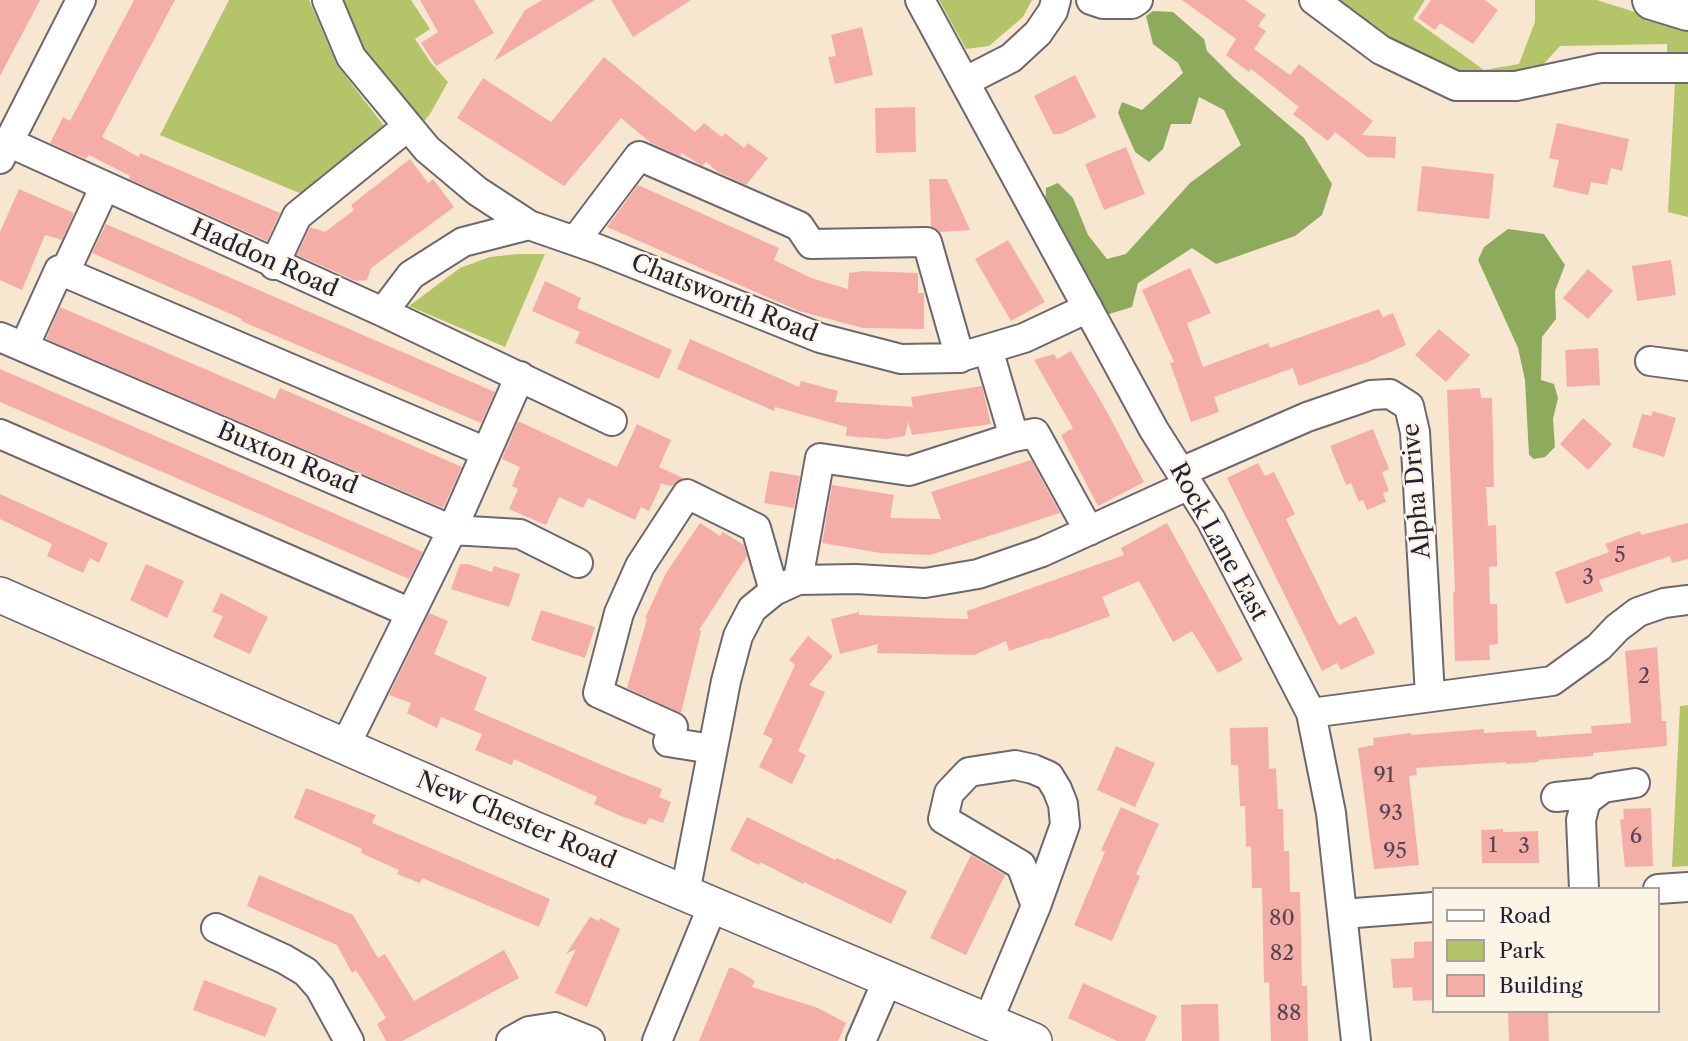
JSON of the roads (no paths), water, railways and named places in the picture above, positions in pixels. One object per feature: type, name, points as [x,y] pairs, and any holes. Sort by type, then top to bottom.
[{"type":"highway","points":[[1652,0],[1688,11]]},
{"type":"main road","name":"New Chester Road","points":[[0,595],[699,899],[1034,1041]]},
{"type":"street","points":[[4,150],[81,0]]},
{"type":"street","name":"Chatsworth Road","points":[[327,0],[351,57],[407,127],[427,149],[477,191],[529,225],[820,338],[901,359],[960,358],[1024,338],[1088,308]]},
{"type":"street","name":"Rock Lane East","points":[[920,0],[1154,430],[1211,520],[1311,713],[1331,813],[1356,1041]]},
{"type":"street","points":[[965,81],[1010,58],[1038,33],[1053,11],[1056,0]]},
{"type":"street","points":[[1091,0],[1103,4],[1132,4],[1138,0]]},
{"type":"street","points":[[1314,0],[1381,50],[1456,86],[1516,86],[1600,68],[1688,68]]},
{"type":"street","points":[[274,265],[297,216],[407,127]]},
{"type":"street","name":"Haddon Road","points":[[4,150],[105,186],[274,265],[383,312],[612,421]]},
{"type":"street","points":[[575,241],[639,156],[799,226],[811,244],[927,242],[960,358]]},
{"type":"street","points":[[65,272],[105,186]]},
{"type":"street","points":[[383,312],[411,275],[463,242],[529,225]]},
{"type":"street","points":[[7,343],[59,270],[486,452]]},
{"type":"street","name":"Buxton Road","points":[[7,343],[452,530],[520,534],[578,564]]},
{"type":"street","points":[[988,349],[1014,437]]},
{"type":"street","points":[[1650,361],[1688,366]]},
{"type":"street","points":[[345,746],[452,530],[520,376]]},
{"type":"street","name":"Alpha Drive","points":[[1185,478],[1307,417],[1371,395],[1390,394],[1409,406],[1415,432],[1430,696]]},
{"type":"street","points":[[786,585],[820,458],[909,471],[1014,437],[1035,433],[1089,531]]},
{"type":"street","points":[[0,434],[411,613]]},
{"type":"street","points":[[657,1041],[699,899],[712,749],[738,636],[752,610],[786,585],[856,579],[925,583],[978,574],[1042,552],[1089,531],[1185,478]]},
{"type":"street","points":[[712,749],[668,742],[673,727],[598,693],[624,601],[640,566],[687,494],[756,528],[786,585]]},
{"type":"street","points":[[1311,713],[1552,681],[1599,647],[1617,628],[1638,612],[1664,603],[1688,600]]},
{"type":"street","points":[[988,1021],[1036,906],[1065,825],[1063,804],[1049,776],[1015,765],[969,772],[949,793],[943,819],[1021,865],[1036,906]]},
{"type":"street","points":[[1584,887],[1581,820],[1586,801],[1602,788],[1635,783]]},
{"type":"street","points":[[1556,797],[1594,793]]},
{"type":"street","points":[[1660,889],[1688,887]]},
{"type":"street","points":[[1342,914],[1432,907]]},
{"type":"street","points":[[216,928],[306,972],[320,988],[349,1041]]},
{"type":"street","points":[[861,1041],[888,979]]},
{"type":"street","points":[[511,1041],[529,1031],[555,1027],[590,1041]]}]
